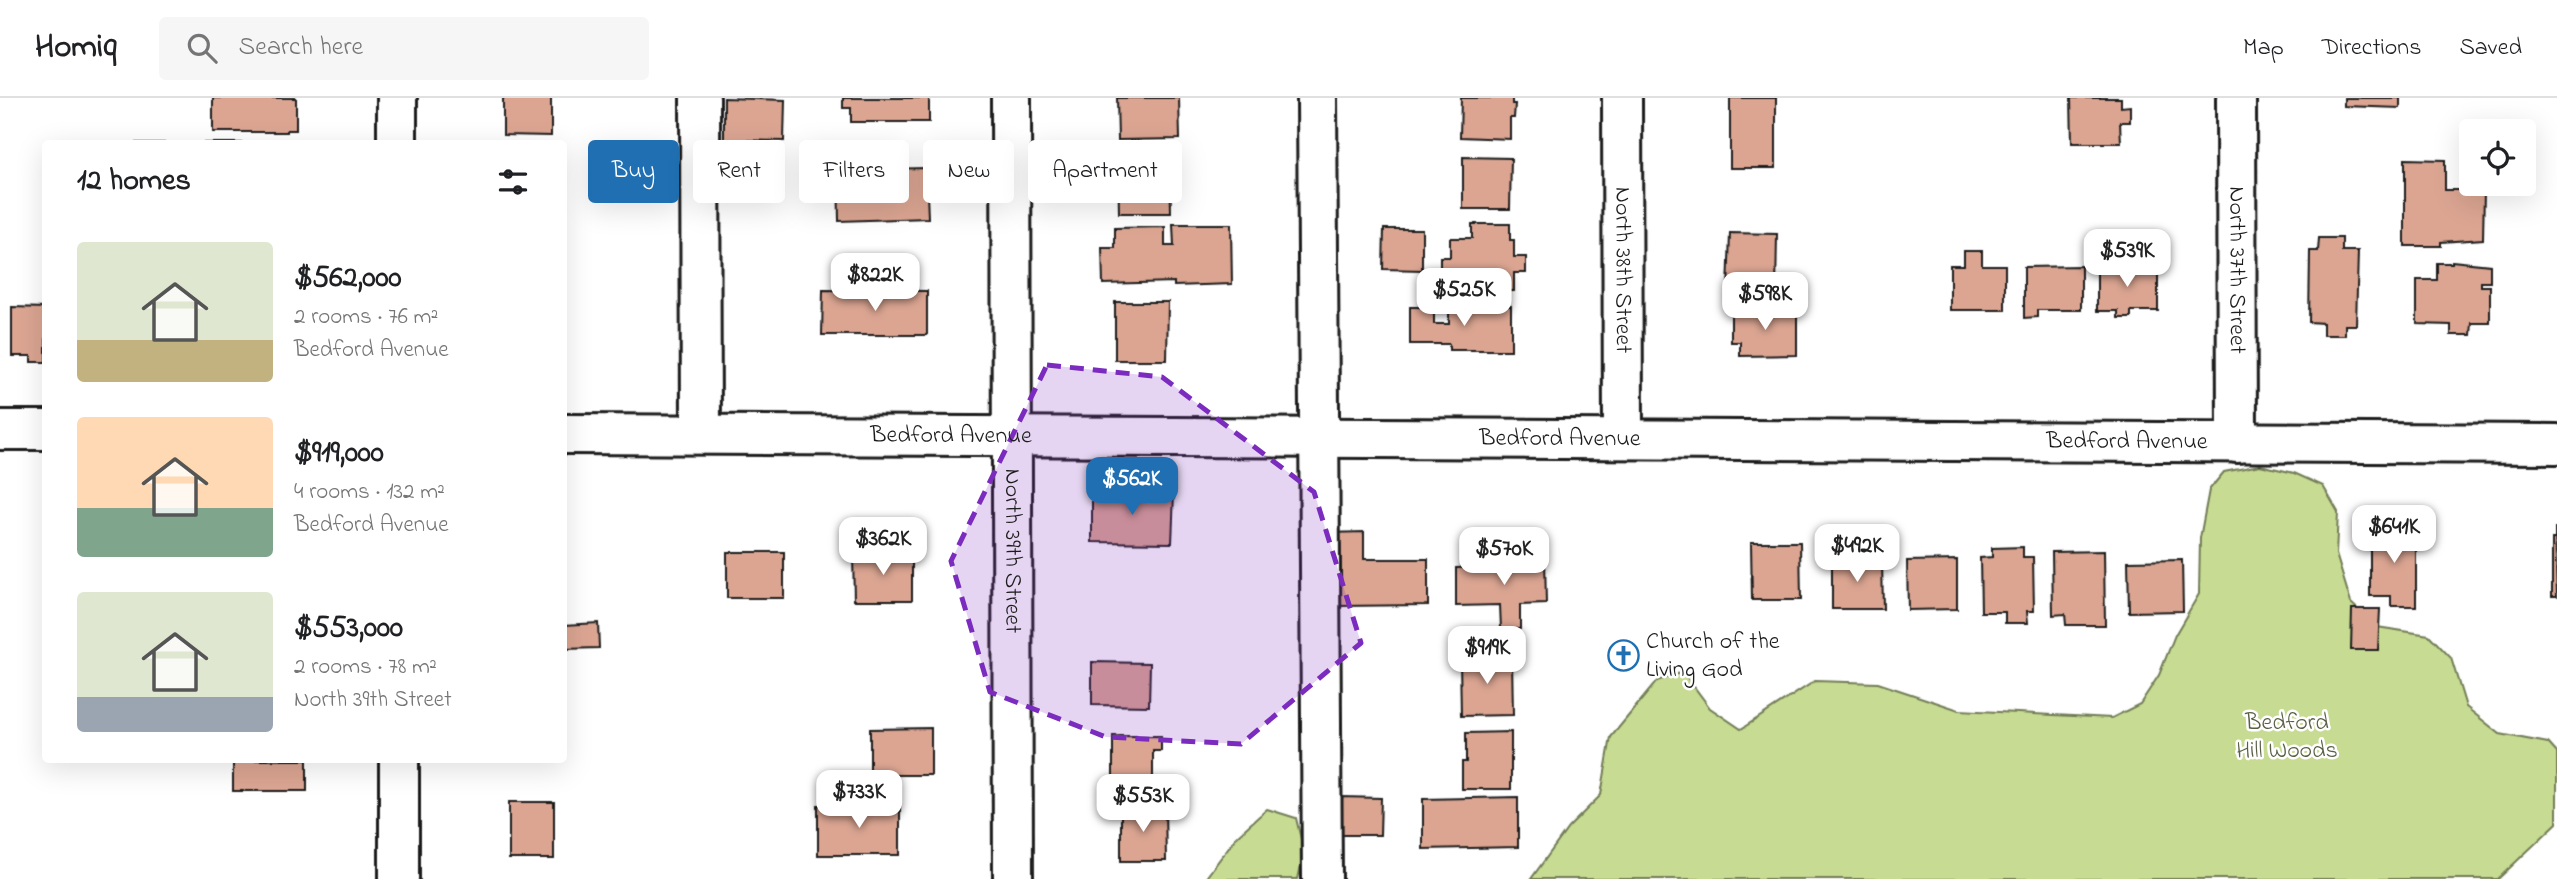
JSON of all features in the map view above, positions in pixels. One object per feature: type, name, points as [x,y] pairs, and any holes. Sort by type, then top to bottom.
[{"type":"street","points":[[397,98],[397,140]]},
{"type":"street","points":[[700,98],[701,434]]},
{"type":"street","name":"North 39th Street","points":[[1011,98],[1013,879]]},
{"type":"street","points":[[1317,98],[1322,879]]},
{"type":"street","name":"North 38th Street","points":[[1622,98],[1623,439]]},
{"type":"street","name":"North 37th Street","points":[[2236,98],[2237,443]]},
{"type":"street","points":[[0,430],[42,430]]},
{"type":"street","name":"Bedford Avenue","points":[[567,434],[2557,444]]},
{"type":"street","points":[[399,763],[399,879]]},
{"type":"highlighted area","points":[[1047,365],[1162,377],[1314,492],[1361,643],[1241,744],[1106,737],[990,692],[951,561]]},
{"type":"green space","name":"Bedford Hill Woods","points":[[2260,465],[2294,473],[2323,486],[2338,512],[2336,554],[2351,603],[2377,627],[2429,635],[2451,658],[2466,707],[2500,734],[2548,743],[2557,753],[2557,823],[2498,879],[1531,879],[1568,828],[1601,795],[1611,737],[1657,681],[1683,672],[1710,708],[1741,729],[1815,681],[1878,683],[1959,710],[2112,718],[2140,704],[2159,675],[2175,635],[2199,594],[2200,538],[2209,490],[2224,472]]},
{"type":"green space","points":[[1267,809],[1296,818],[1304,852],[1298,879],[1205,879],[1237,836]]},
{"type":"building","points":[[213,98],[296,98],[296,130],[213,132]]},
{"type":"building","points":[[503,98],[551,98],[551,136],[503,135]]},
{"type":"building","points":[[724,98],[785,100],[784,140],[724,140]]},
{"type":"building","points":[[843,98],[929,98],[929,122],[851,122],[851,108],[843,108]]},
{"type":"building","points":[[1117,98],[1179,98],[1180,139],[1118,140]]},
{"type":"building","points":[[1461,98],[1512,98],[1512,104],[1515,104],[1514,118],[1510,118],[1510,139],[1460,137]]},
{"type":"building","points":[[1730,98],[1776,98],[1776,168],[1730,168]]},
{"type":"building","points":[[2071,98],[2121,98],[2121,107],[2130,106],[2130,122],[2120,122],[2121,143],[2072,143]]},
{"type":"building","points":[[2344,98],[2400,98],[2400,108],[2344,106]]},
{"type":"building","points":[[1463,157],[1511,158],[1510,209],[1463,209]]},
{"type":"building","points":[[2405,159],[2445,160],[2445,190],[2459,190],[2459,196],[2484,196],[2483,239],[2441,242],[2441,246],[2405,246]]},
{"type":"building","points":[[909,168],[923,168],[923,203],[927,203],[928,218],[839,221],[839,203],[909,203]]},
{"type":"building","points":[[1119,203],[1171,203],[1171,213],[1119,213]]},
{"type":"building","points":[[1173,224],[1231,224],[1232,284],[1103,284],[1102,248],[1115,248],[1115,228],[1165,227],[1165,246],[1174,246]]},
{"type":"building","points":[[1472,224],[1510,224],[1514,257],[1526,257],[1526,273],[1514,273],[1514,291],[1449,291],[1449,275],[1440,275],[1440,257],[1450,257],[1450,238],[1472,238]]},
{"type":"building","points":[[1384,229],[1422,229],[1422,270],[1383,269]]},
{"type":"building","points":[[1730,233],[1777,234],[1776,292],[1728,291]]},
{"type":"building","points":[[2319,238],[2342,238],[2342,251],[2358,251],[2356,325],[2345,325],[2345,335],[2323,335],[2323,323],[2309,322],[2310,251],[2318,251]]},
{"type":"building","points":[[1964,251],[1982,251],[1982,265],[2005,265],[2005,310],[1950,310],[1950,265],[1964,265]]},
{"type":"building","points":[[2452,261],[2490,265],[2490,282],[2481,282],[2481,286],[2490,286],[2490,323],[2472,323],[2471,335],[2451,335],[2451,325],[2417,324],[2417,280],[2437,280],[2437,263]]},
{"type":"building","points":[[2097,265],[2158,265],[2158,311],[2131,311],[2131,318],[2118,318],[2118,311],[2097,311]]},
{"type":"building","points":[[2081,266],[2081,310],[2037,310],[2037,317],[2024,318],[2024,267]]},
{"type":"building","points":[[823,290],[927,291],[927,335],[822,335]]},
{"type":"building","points":[[1115,302],[1168,302],[1167,360],[1115,360]]},
{"type":"building","points":[[1449,306],[1511,306],[1511,350],[1449,350],[1449,344],[1410,344],[1410,307],[1434,307],[1434,324],[1449,324]]},
{"type":"building","points":[[12,307],[42,308],[42,362],[31,362],[31,356],[12,356]]},
{"type":"building","points":[[1797,310],[1797,355],[1740,356],[1740,342],[1731,342],[1731,311]]},
{"type":"building","points":[[1092,491],[1174,493],[1172,543],[1092,542]]},
{"type":"building","points":[[2374,526],[2414,526],[2416,606],[2391,606],[2391,596],[2370,596],[2370,536],[2374,536]]},
{"type":"building","points":[[2555,528],[2557,596],[2552,596],[2552,539],[2555,539]]},
{"type":"building","points":[[1364,532],[1364,559],[1428,559],[1428,605],[1338,606],[1328,533]]},
{"type":"building","points":[[1751,542],[1800,542],[1801,600],[1752,600]]},
{"type":"building","points":[[2023,547],[2023,557],[2033,557],[2034,611],[2027,611],[2028,623],[2005,623],[2005,612],[1981,612],[1980,558],[1992,557],[1992,548]]},
{"type":"building","points":[[2104,551],[2105,625],[2066,625],[2065,614],[2053,615],[2052,552]]},
{"type":"building","points":[[727,552],[784,552],[784,598],[727,598]]},
{"type":"building","points":[[912,553],[912,600],[854,600],[853,554]]},
{"type":"building","points":[[1545,558],[1546,604],[1520,605],[1520,629],[1501,629],[1500,605],[1456,606],[1456,568],[1490,567],[1490,559]]},
{"type":"building","points":[[1882,559],[1883,609],[1832,609],[1832,560]]},
{"type":"building","points":[[1957,560],[1957,609],[1908,610],[1907,561]]},
{"type":"building","points":[[2182,560],[2183,611],[2129,612],[2128,561]]},
{"type":"building","points":[[2352,609],[2380,609],[2378,650],[2351,650]]},
{"type":"building","points":[[598,623],[599,648],[567,649],[567,625]]},
{"type":"building","points":[[1512,657],[1513,715],[1461,716],[1460,658]]},
{"type":"building","points":[[1092,662],[1150,663],[1149,706],[1092,705]]},
{"type":"building","points":[[931,728],[931,775],[870,775],[870,729]]},
{"type":"building","points":[[1511,732],[1511,789],[1462,789],[1466,733]]},
{"type":"building","points":[[1113,736],[1161,736],[1161,751],[1153,751],[1153,778],[1113,778]]},
{"type":"building","points":[[233,763],[307,763],[307,791],[233,791]]},
{"type":"building","points":[[1341,797],[1381,798],[1380,835],[1340,835]]},
{"type":"building","points":[[1518,797],[1518,847],[1423,849],[1423,799]]},
{"type":"building","points":[[509,802],[554,802],[554,859],[509,859]]},
{"type":"building","points":[[900,804],[900,855],[818,855],[818,805]]},
{"type":"building","points":[[1121,807],[1165,807],[1166,861],[1121,861]]},
{"type":"place","name":"Church of the Living God","points":[[1623,656]]}]
